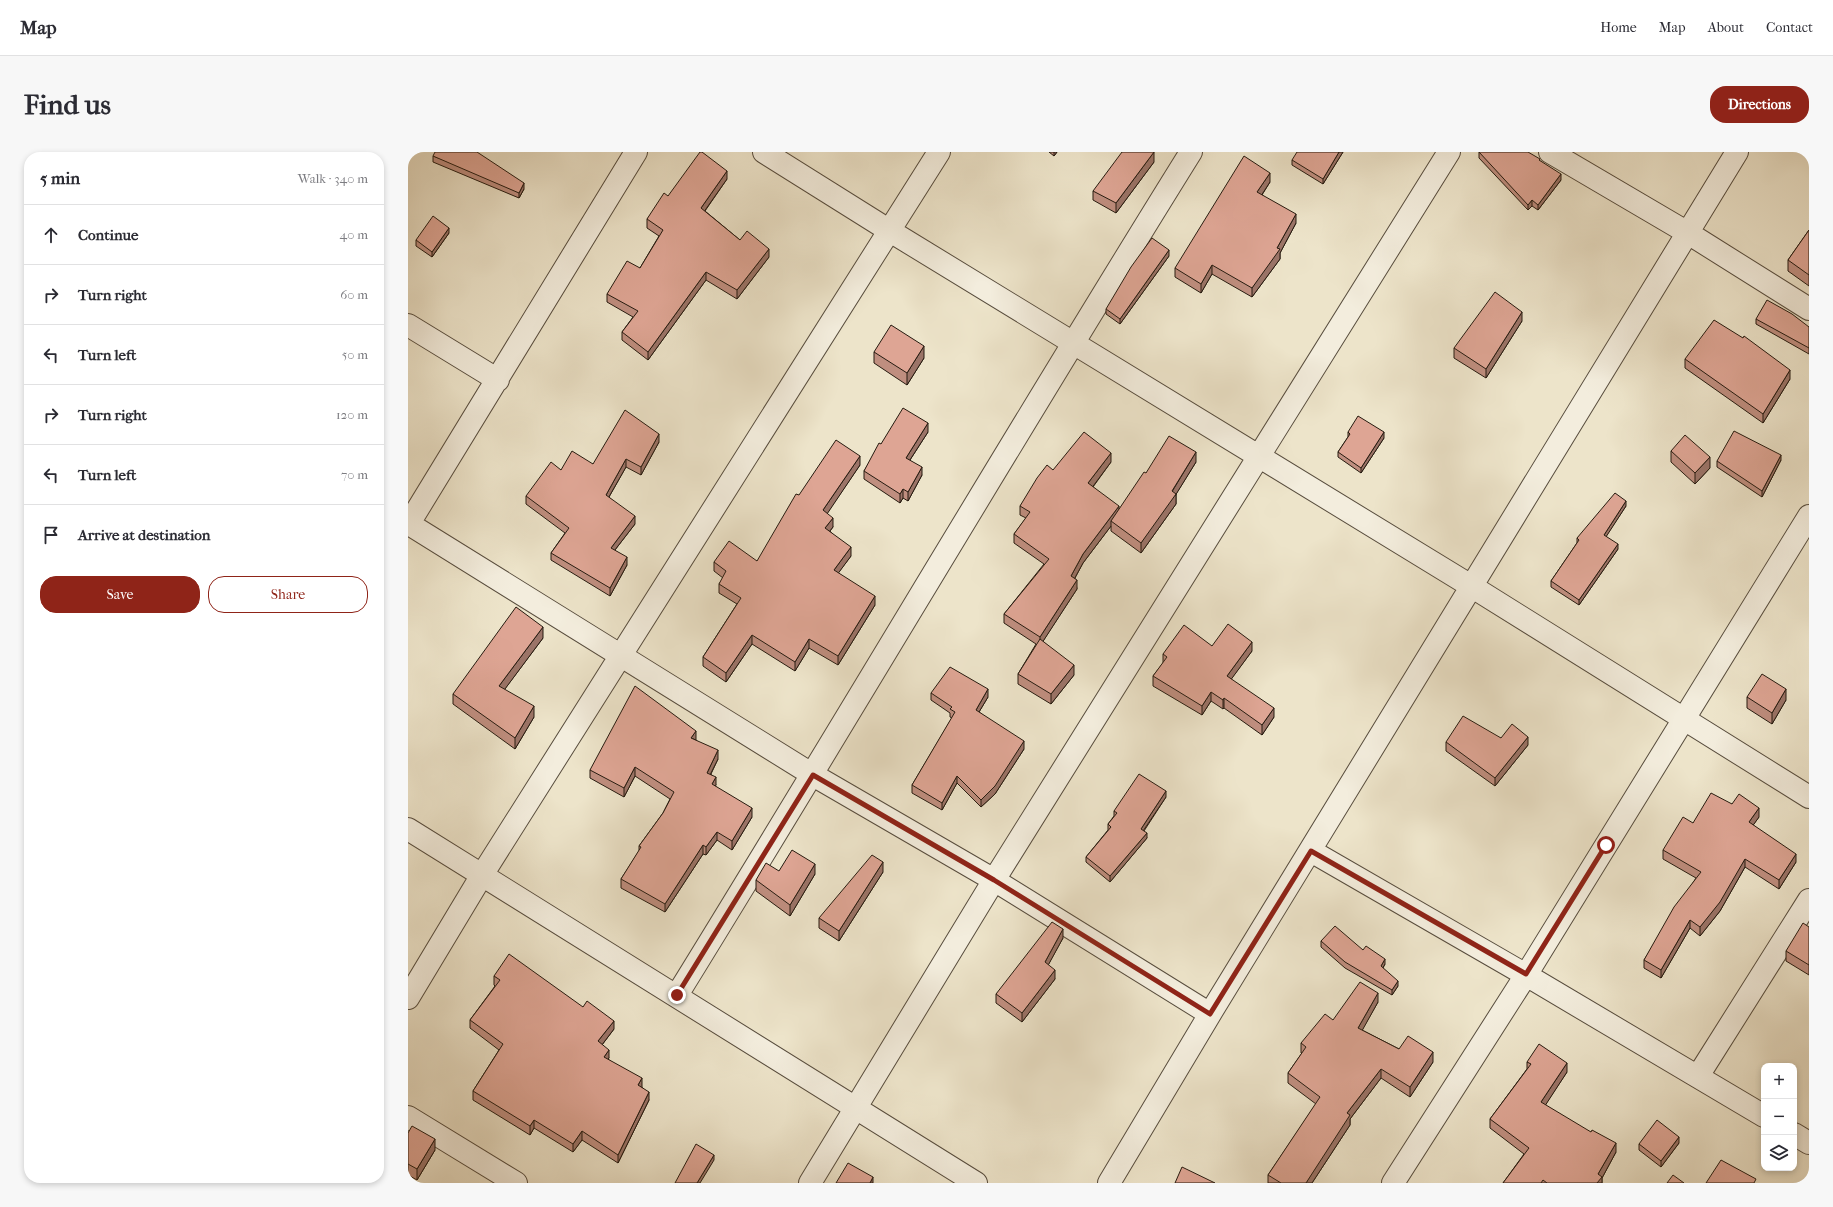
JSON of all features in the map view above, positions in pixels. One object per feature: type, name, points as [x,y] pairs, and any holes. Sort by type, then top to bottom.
[{"type":"street","points":[[636,152],[408,525],[813,775],[994,880],[1210,1014]]},
{"type":"street","points":[[764,152],[1072,343],[1471,586],[1809,797]]},
{"type":"street","points":[[408,998],[482,875],[939,152]]},
{"type":"street","points":[[677,995],[813,775],[1072,343],[1192,152]]},
{"type":"street","points":[[810,1183],[994,880],[1449,152]]},
{"type":"street","points":[[1550,152],[1688,234],[1809,309]]},
{"type":"street","points":[[1109,1183],[1210,1014],[1737,152]]},
{"type":"street","points":[[408,325],[498,380]]},
{"type":"street","points":[[1400,1181],[1809,516]]},
{"type":"street","points":[[408,829],[677,995],[976,1183]]},
{"type":"street","points":[[1311,851],[1526,974],[1761,1114]]},
{"type":"street","points":[[1698,1076],[1809,900]]},
{"type":"street","points":[[408,1117],[516,1183]]},
{"type":"street","points":[[1796,1135],[1809,1143]]},
{"type":"building","points":[[435,152],[477,152],[524,183],[519,193],[433,156]]},
{"type":"building","points":[[700,152],[727,171],[701,208],[740,240],[747,231],[769,249],[737,290],[706,272],[648,352],[622,332],[638,311],[607,294],[627,261],[640,268],[663,230],[647,219],[664,193],[668,196]]},
{"type":"building","points":[[1122,152],[1154,152],[1116,203],[1093,191]]},
{"type":"building","points":[[1297,152],[1339,152],[1323,179],[1292,160]]},
{"type":"building","points":[[1479,152],[1528,152],[1561,174],[1538,205],[1532,200],[1528,205]]},
{"type":"building","points":[[1244,156],[1270,173],[1257,192],[1296,214],[1277,248],[1280,249],[1252,288],[1212,265],[1201,284],[1175,268]]},
{"type":"building","points":[[433,216],[449,228],[432,252],[416,240]]},
{"type":"building","points":[[1809,230],[1809,275],[1788,260]]},
{"type":"building","points":[[1152,238],[1169,250],[1120,319],[1106,309],[1131,267]]},
{"type":"building","points":[[1495,292],[1522,312],[1486,369],[1454,348]]},
{"type":"building","points":[[1767,300],[1792,314],[1809,327],[1809,348],[1756,319]]},
{"type":"building","points":[[1714,320],[1743,338],[1744,336],[1790,370],[1763,414],[1685,359]]},
{"type":"building","points":[[891,325],[924,346],[907,373],[874,352]]},
{"type":"building","points":[[903,408],[928,423],[906,458],[922,467],[908,492],[903,489],[900,494],[864,471],[879,443],[881,444]]},
{"type":"building","points":[[625,410],[659,434],[641,467],[626,459],[606,495],[635,516],[611,548],[627,557],[610,588],[551,553],[569,528],[526,496],[551,462],[561,470],[572,451],[593,464]]},
{"type":"building","points":[[1358,416],[1384,432],[1361,468],[1338,452],[1350,434],[1348,432]]},
{"type":"building","points":[[1734,431],[1781,455],[1762,491],[1717,461]]},
{"type":"building","points":[[1084,432],[1111,453],[1088,483],[1119,506],[1083,554],[1071,576],[1077,580],[1040,637],[1004,614],[1049,559],[1014,534],[1030,512],[1020,506],[1037,478],[1047,465],[1053,470]]},
{"type":"building","points":[[1685,435],[1710,457],[1695,473],[1671,451]]},
{"type":"building","points":[[1169,436],[1196,452],[1172,491],[1176,494],[1141,543],[1111,521],[1144,472],[1146,473]]},
{"type":"building","points":[[836,440],[860,456],[823,510],[833,518],[825,528],[851,547],[834,570],[875,596],[838,656],[809,639],[795,662],[752,635],[726,673],[703,657],[741,598],[719,584],[726,571],[714,562],[729,541],[757,561],[796,494],[799,495]]},
{"type":"building","points":[[1615,493],[1626,501],[1604,535],[1618,544],[1579,600],[1551,581],[1579,540],[1577,538]]},
{"type":"building","points":[[516,607],[543,627],[499,686],[534,706],[515,738],[453,694]]},
{"type":"building","points":[[1228,624],[1252,642],[1227,676],[1274,708],[1262,725],[1224,698],[1223,700],[1211,692],[1202,706],[1153,676],[1167,657],[1163,654],[1184,625],[1212,646]]},
{"type":"building","points":[[1040,639],[1074,665],[1051,694],[1018,674]]},
{"type":"building","points":[[950,667],[988,689],[976,710],[1024,741],[995,786],[981,800],[957,776],[942,803],[912,785],[955,712],[950,709],[952,707],[931,693]]},
{"type":"building","points":[[1762,674],[1786,689],[1772,713],[1747,697]]},
{"type":"building","points":[[635,686],[696,731],[691,738],[718,750],[707,773],[716,777],[712,784],[752,808],[732,841],[717,832],[706,847],[703,845],[665,904],[621,879],[641,847],[639,846],[663,813],[674,792],[635,767],[624,788],[590,770]]},
{"type":"building","points":[[1463,716],[1501,738],[1512,724],[1528,737],[1495,778],[1446,742]]},
{"type":"building","points":[[1139,774],[1166,791],[1141,829],[1147,833],[1110,876],[1086,857],[1111,827],[1108,824],[1117,813],[1114,811]]},
{"type":"building","points":[[1711,793],[1732,804],[1739,794],[1759,808],[1749,822],[1796,854],[1779,880],[1745,859],[1720,902],[1700,927],[1690,920],[1661,970],[1644,960],[1674,907],[1701,872],[1663,850],[1683,817],[1693,823]]},
{"type":"building","points":[[792,850],[815,864],[790,905],[756,880],[766,863],[779,871]]},
{"type":"building","points":[[872,855],[883,862],[839,931],[819,918]]},
{"type":"building","points":[[1052,922],[1063,929],[1045,962],[1055,970],[1022,1013],[996,994]]},
{"type":"building","points":[[1803,923],[1809,927],[1809,965],[1786,951]]},
{"type":"building","points":[[1335,926],[1363,950],[1366,946],[1385,959],[1381,966],[1398,981],[1392,990],[1345,962],[1321,941]]},
{"type":"building","points":[[509,954],[583,1007],[587,1001],[614,1021],[598,1041],[609,1050],[604,1057],[642,1078],[638,1085],[649,1092],[618,1155],[582,1131],[573,1144],[534,1120],[530,1126],[473,1091],[503,1044],[470,1020],[500,980],[494,976]]},
{"type":"building","points":[[1360,982],[1378,993],[1358,1028],[1399,1049],[1408,1036],[1433,1052],[1410,1087],[1381,1069],[1347,1113],[1350,1115],[1306,1183],[1281,1183],[1268,1175],[1320,1097],[1288,1073],[1306,1047],[1301,1043],[1325,1014],[1333,1020]]},
{"type":"building","points":[[1539,1044],[1567,1063],[1541,1102],[1591,1132],[1592,1130],[1616,1143],[1598,1174],[1602,1177],[1597,1183],[1547,1183],[1543,1180],[1541,1183],[1503,1183],[1529,1148],[1490,1119],[1531,1064],[1527,1062]]},
{"type":"building","points":[[1657,1120],[1679,1137],[1661,1161],[1639,1144]]},
{"type":"building","points":[[412,1126],[435,1139],[417,1169],[408,1164],[408,1133]]},
{"type":"building","points":[[696,1144],[714,1155],[697,1183],[675,1183]]},
{"type":"building","points":[[1721,1160],[1756,1179],[1754,1183],[1706,1183]]},
{"type":"building","points":[[848,1163],[873,1177],[870,1183],[836,1183]]},
{"type":"building","points":[[1182,1167],[1215,1183],[1175,1183]]},
{"type":"building","points":[[1673,1175],[1684,1183],[1667,1183]]},
{"type":"route","points":[[677,995],[813,775],[994,880],[1210,1014],[1311,851],[1526,974],[1606,845]]}]
